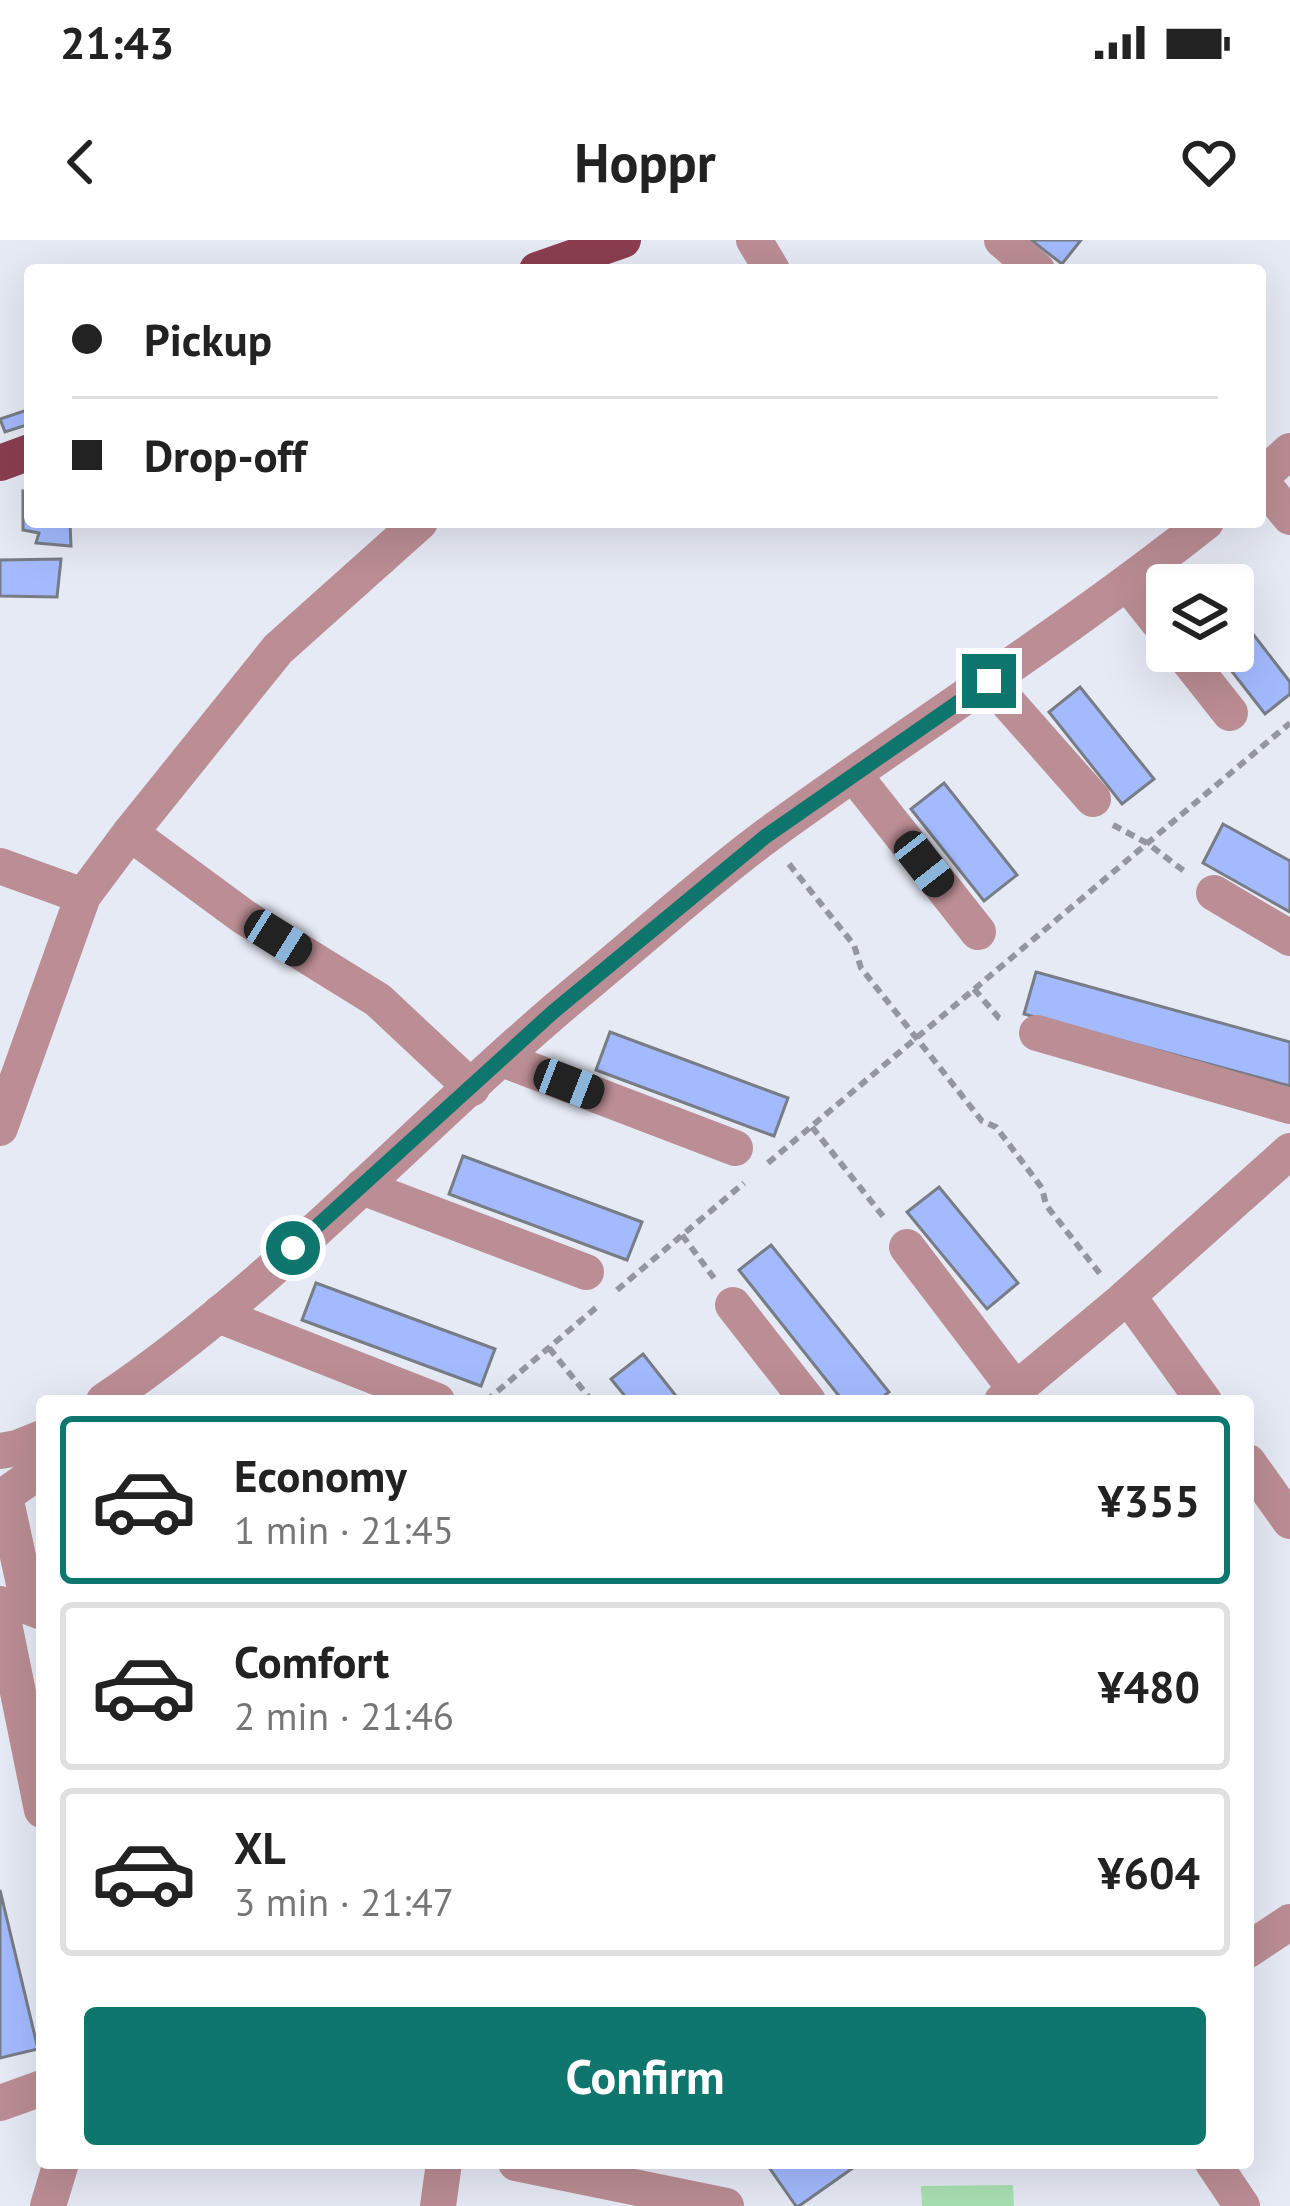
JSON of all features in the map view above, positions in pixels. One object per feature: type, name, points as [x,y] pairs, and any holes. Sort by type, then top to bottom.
[{"type":"main road","points":[[561,264],[601,254]]},
{"type":"street","points":[[1002,240],[1030,264]]},
{"type":"street","points":[[1268,467],[1290,517]]},
{"type":"street","points":[[0,1128],[83,896],[278,649],[413,528]]},
{"type":"street","points":[[113,1395],[220,1313],[553,1012],[766,836],[1128,584],[1198,528]]},
{"type":"street","points":[[1128,584],[1146,607]]},
{"type":"street","points":[[1198,672],[1230,713]]},
{"type":"street","points":[[989,681],[1093,799]]},
{"type":"street","points":[[854,776],[978,932]]},
{"type":"street","points":[[130,833],[244,917],[378,1000],[472,1088]]},
{"type":"street","points":[[0,866],[83,896]]},
{"type":"street","points":[[1214,893],[1290,938]]},
{"type":"street","points":[[1037,1033],[1290,1106]]},
{"type":"street","points":[[506,1056],[514,1064],[743,1162]]},
{"type":"street","points":[[907,1246],[1009,1395],[1290,1151]]},
{"type":"street","points":[[362,1186],[586,1272]]},
{"type":"street","points":[[1125,1298],[1199,1395]]},
{"type":"street","points":[[734,1305],[803,1395]]},
{"type":"street","points":[[220,1313],[422,1395]]},
{"type":"street","points":[[0,1450],[36,1440]]},
{"type":"street","points":[[1254,1470],[1290,1521]]},
{"type":"street","points":[[36,1473],[10,1491],[6,1501],[29,1607],[36,1610]]},
{"type":"street","points":[[0,1604],[36,1781]]},
{"type":"street","points":[[1254,1946],[1290,1922]]},
{"type":"street","points":[[0,2103],[36,2090]]},
{"type":"street","points":[[48,2206],[59,2169]]},
{"type":"street","points":[[438,2206],[443,2169]]},
{"type":"street","points":[[545,2169],[719,2205]]},
{"type":"street","points":[[694,2169],[719,2205]]},
{"type":"street","points":[[1217,2169],[1242,2206]]},
{"type":"path","points":[[769,1162],[1286,732],[1290,723]]},
{"type":"path","points":[[766,836],[854,945],[861,968],[915,1039],[982,1120],[996,1127],[1042,1188],[1046,1204],[1125,1298]]},
{"type":"path","points":[[1147,843],[1214,893]]},
{"type":"path","points":[[974,989],[999,1018],[1037,1033]]},
{"type":"path","points":[[812,1127],[907,1246]]},
{"type":"path","points":[[493,1395],[682,1235],[743,1162]]},
{"type":"path","points":[[682,1235],[734,1305]]},
{"type":"path","points":[[549,1348],[587,1395]]},
{"type":"green space","points":[[1013,2185],[1014,2206],[922,2206],[921,2186]]},
{"type":"building","points":[[1031,240],[1081,240],[1062,264]]},
{"type":"building","points":[[24,411],[24,426],[5,432],[0,419]]},
{"type":"building","points":[[23,491],[24,528],[70,528],[71,546],[36,543],[39,533],[23,530]]},
{"type":"building","points":[[61,559],[57,597],[0,596],[0,560]]},
{"type":"building","points":[[1254,635],[1290,682],[1290,694],[1265,714],[1232,672],[1254,672]]},
{"type":"building","points":[[1080,687],[1154,779],[1122,804],[1049,712]]},
{"type":"building","points":[[944,783],[1017,875],[984,901],[911,809]]},
{"type":"building","points":[[1223,824],[1290,861],[1290,912],[1203,863]]},
{"type":"building","points":[[1036,972],[1290,1042],[1290,1086],[1024,1014]]},
{"type":"building","points":[[610,1032],[788,1098],[774,1136],[596,1070]]},
{"type":"building","points":[[463,1156],[642,1222],[627,1260],[449,1194]]},
{"type":"building","points":[[939,1187],[1018,1283],[987,1309],[907,1212]]},
{"type":"building","points":[[771,1245],[889,1392],[838,1395],[739,1270]]},
{"type":"building","points":[[316,1283],[495,1349],[481,1386],[302,1320]]},
{"type":"building","points":[[643,1354],[675,1395],[624,1395],[611,1379]]},
{"type":"building","points":[[0,1890],[36,2049],[0,2058]]},
{"type":"building","points":[[770,2169],[851,2169],[799,2206]]},
{"type":"route","points":[[293,1248],[553,1012],[766,836],[989,681]]}]
